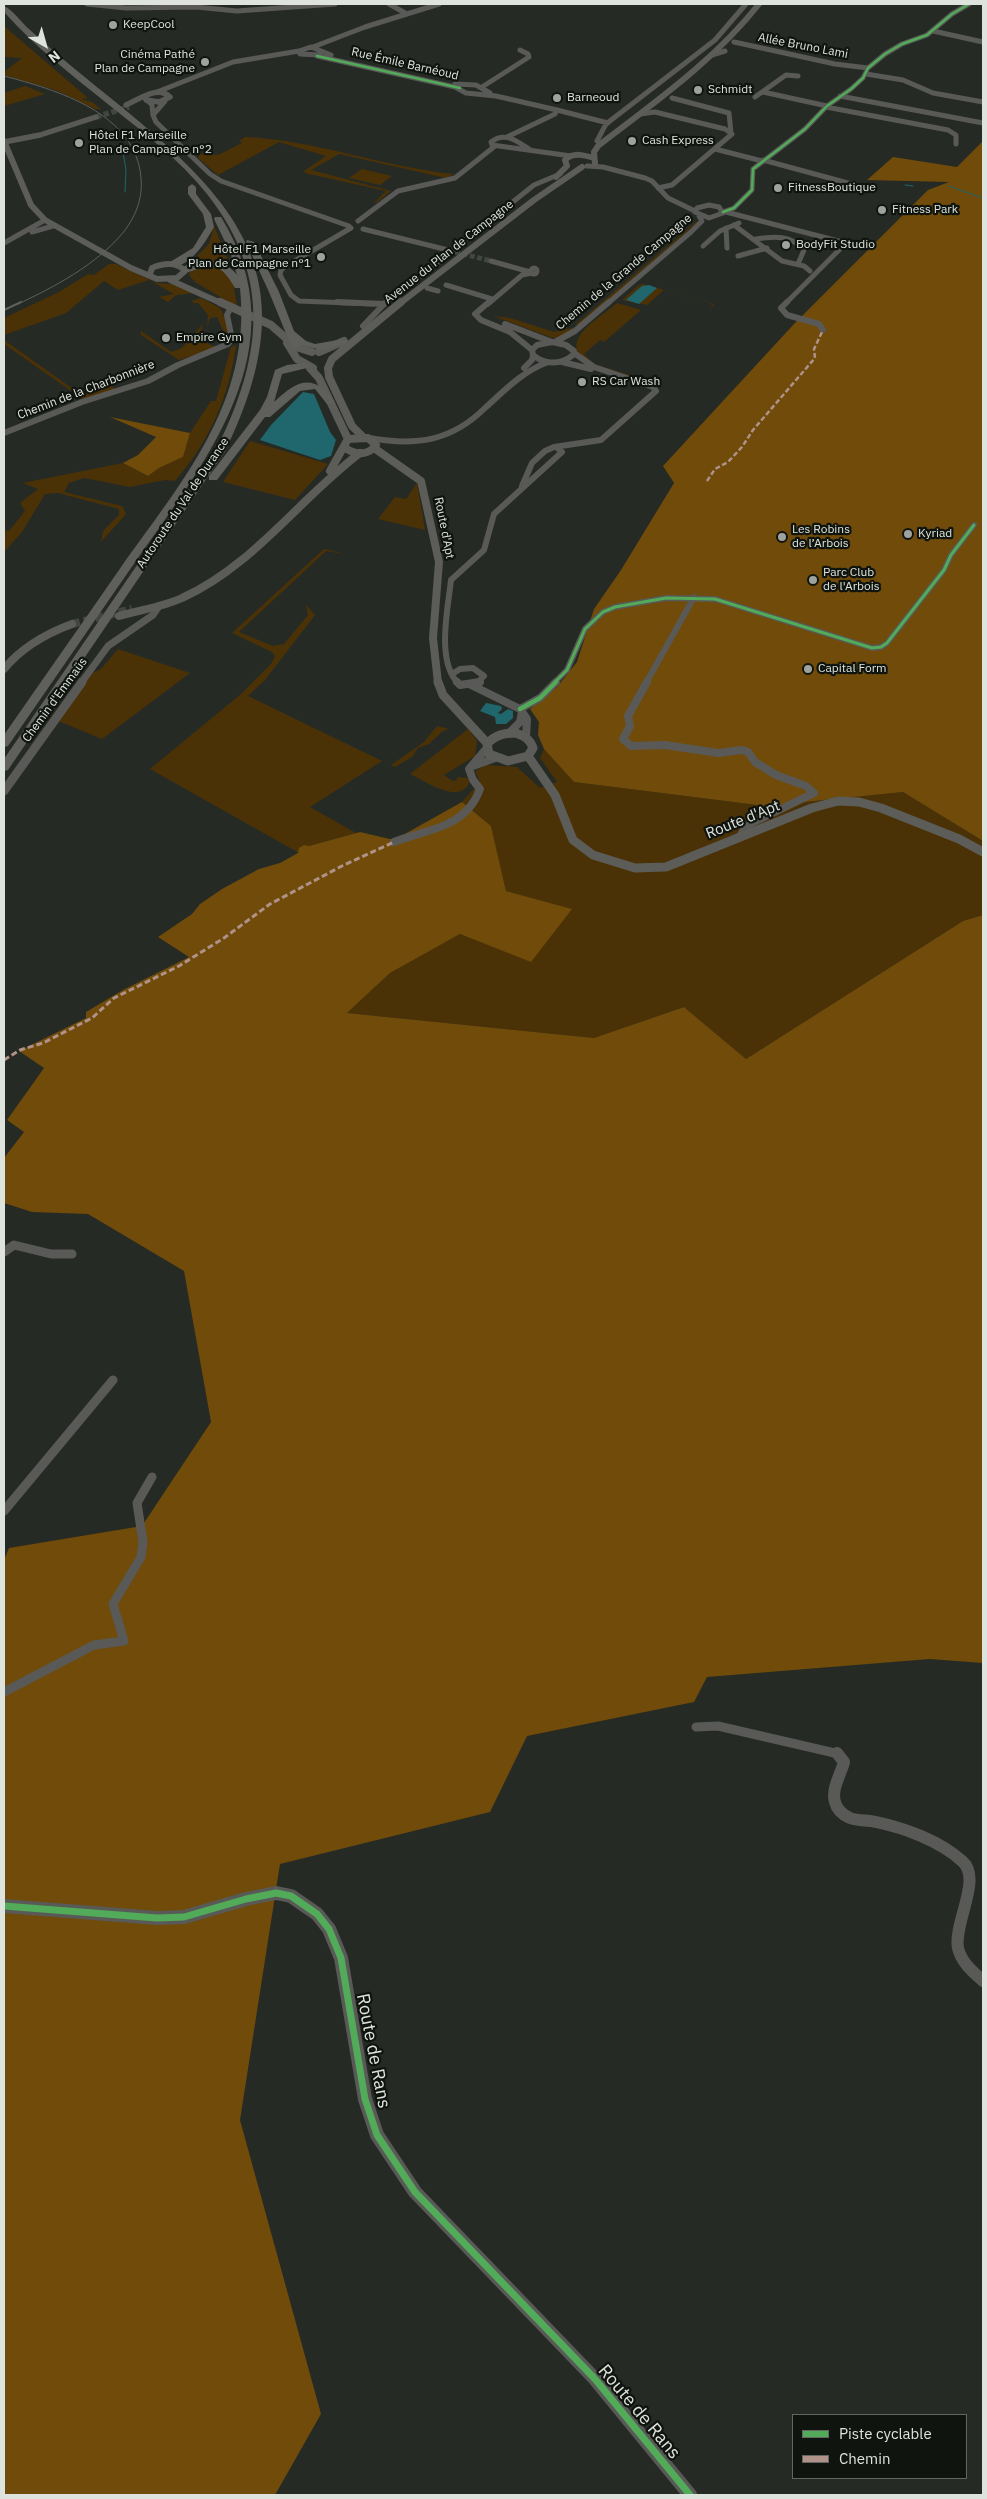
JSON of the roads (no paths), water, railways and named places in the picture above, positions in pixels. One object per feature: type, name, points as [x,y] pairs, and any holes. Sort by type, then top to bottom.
[{"type":"highway","name":"Autoroute du Val de Durance","points":[[4,8],[37,40],[182,164],[209,192],[224,211],[245,249],[254,274],[259,320],[252,375],[237,420],[213,462],[4,767]]},
{"type":"highway","points":[[4,19],[32,46],[139,137]]},
{"type":"highway","name":"Autoroute du Val de Durance","points":[[4,743],[75,628],[98,609],[194,471],[216,435],[233,400],[244,355],[245,313],[240,271],[220,222],[189,184],[192,194],[209,217],[210,227],[196,250],[173,264]]},
{"type":"highway","points":[[224,211],[234,218],[256,253],[288,336],[295,346]]},
{"type":"highway","points":[[184,272],[209,262],[227,268],[236,279],[245,313]]},
{"type":"highway","points":[[288,336],[306,346],[322,347],[343,342]]},
{"type":"highway","points":[[116,602],[268,406],[278,372],[304,364]]},
{"type":"highway","points":[[239,445],[265,416],[300,386],[316,385],[330,402]]},
{"type":"main road","points":[[570,156],[579,154],[597,141],[704,58],[739,22],[752,4]]},
{"type":"main road","points":[[579,154],[595,159],[594,152],[598,146],[712,55],[736,32],[759,4]]},
{"type":"main road","points":[[4,141],[31,205],[52,226],[157,279],[170,280],[186,286],[273,326],[288,336],[289,350],[319,378],[348,439]]},
{"type":"main road","points":[[4,150],[15,166]]},
{"type":"main road","name":"Avenue du Plan de Campagne","points":[[304,364],[302,356],[343,342],[560,174],[567,163],[566,158],[570,156]]},
{"type":"main road","name":"Avenue du Plan de Campagne","points":[[332,361],[361,333],[532,201],[572,172],[585,167],[595,159]]},
{"type":"main road","points":[[567,163],[585,167]]},
{"type":"main road","points":[[119,261],[141,268],[173,264],[231,307]]},
{"type":"main road","points":[[150,274],[154,267]]},
{"type":"main road","points":[[170,280],[184,272]]},
{"type":"main road","points":[[295,346],[300,350],[330,356],[332,361],[322,367],[304,364]]},
{"type":"main road","name":"Route d'Apt","points":[[332,361],[327,370],[328,377],[353,428],[396,464],[416,476],[423,488],[439,562],[433,638],[436,678],[443,695],[467,718],[495,758]]},
{"type":"main road","points":[[314,491],[335,465],[348,439],[366,437]]},
{"type":"main road","points":[[120,616],[159,606],[187,596],[212,582],[268,537],[346,462],[375,447]]},
{"type":"main road","name":"Route d'Apt","points":[[345,448],[350,452],[361,453],[396,464]]},
{"type":"main road","points":[[134,608],[177,595],[198,585],[268,537]]},
{"type":"main road","points":[[4,670],[15,656],[32,642],[75,628]]},
{"type":"main road","points":[[4,674],[31,647],[50,636],[75,628]]},
{"type":"main road","name":"Route d'Apt","points":[[467,718],[505,734],[526,737]]},
{"type":"main road","points":[[487,746],[492,738],[505,734]]},
{"type":"main road","points":[[495,758],[511,761],[528,756],[533,748],[526,737]]},
{"type":"main road","name":"Route d'Apt","points":[[528,756],[558,802],[572,840],[585,851],[618,865],[658,869],[818,806],[849,801],[881,808],[905,816],[959,839],[983,852]]},
{"type":"main road","name":"Route d'Apt","points":[[511,761],[530,770],[547,784]]},
{"type":"street","points":[[87,4],[126,8],[196,7],[237,11],[335,4]]},
{"type":"street","points":[[389,4],[407,14]]},
{"type":"street","points":[[128,106],[146,99],[157,92],[229,63],[301,53],[358,29],[439,4]]},
{"type":"street","points":[[597,141],[602,128],[689,61],[726,29],[746,4]]},
{"type":"street","points":[[702,206],[697,213],[712,218],[721,212],[735,207],[753,188],[752,171],[805,129],[827,106],[866,74],[868,68],[899,46],[933,31],[969,4]]},
{"type":"street","points":[[933,31],[983,42]]},
{"type":"street","points":[[317,56],[329,42]]},
{"type":"street","name":"Allée Bruno Lami","points":[[734,42],[833,63],[868,68]]},
{"type":"street","name":"Rue Émile Barnéoud","points":[[313,47],[323,50],[332,56],[462,87]]},
{"type":"street","points":[[480,87],[491,82],[528,57],[528,54],[520,50]]},
{"type":"street","points":[[712,55],[725,51]]},
{"type":"street","points":[[153,114],[169,98],[169,94],[175,88],[234,64],[301,53]]},
{"type":"street","name":"Rue Émile Barnéoud","points":[[301,53],[329,57],[462,87],[480,87],[496,96]]},
{"type":"street","points":[[689,61],[704,58]]},
{"type":"street","points":[[866,74],[903,80],[931,93],[983,102]]},
{"type":"street","points":[[754,97],[786,75],[798,76]]},
{"type":"street","name":"Rue Émile Barnéoud","points":[[462,87],[463,92],[496,96],[557,110]]},
{"type":"street","name":"Rue Émile Barnéoud","points":[[476,93],[480,87]]},
{"type":"street","points":[[157,92],[169,94]]},
{"type":"street","points":[[763,92],[948,130],[956,135],[956,144]]},
{"type":"street","points":[[840,96],[983,123]]},
{"type":"street","points":[[658,188],[672,185],[731,136],[729,112],[672,98]]},
{"type":"street","points":[[146,99],[165,101]]},
{"type":"street","points":[[146,99],[152,106],[156,122],[210,174],[220,181],[363,230],[448,250]]},
{"type":"street","name":"Rue Émile Barnéoud","points":[[532,104],[540,112],[549,115]]},
{"type":"street","points":[[538,119],[540,112],[551,108]]},
{"type":"street","points":[[501,148],[491,144],[492,140],[520,132],[538,119],[556,113],[557,110],[608,123]]},
{"type":"street","points":[[640,114],[655,112],[725,129],[731,133]]},
{"type":"street","points":[[4,141],[40,135],[95,116]]},
{"type":"street","points":[[513,147],[518,141],[520,132]]},
{"type":"street","points":[[507,137],[529,148]]},
{"type":"street","points":[[488,154],[494,146]]},
{"type":"street","points":[[363,230],[367,222],[393,193],[452,179],[488,154],[501,148],[529,148],[570,156]]},
{"type":"street","points":[[715,149],[870,189]]},
{"type":"street","points":[[543,152],[567,163]]},
{"type":"street","name":"Chemin de la Grande Campagne","points":[[595,159],[612,169]]},
{"type":"street","name":"Chemin de la Grande Campagne","points":[[553,342],[575,332],[702,221],[697,213],[664,195],[645,178],[612,169],[585,167]]},
{"type":"street","points":[[364,326],[384,304],[534,185],[560,174]]},
{"type":"street","name":"Chemin de la Grande Campagne","points":[[679,203],[702,206],[721,212]]},
{"type":"street","points":[[735,207],[745,216]]},
{"type":"street","points":[[721,212],[745,216],[846,243],[780,308],[786,315],[819,324],[822,330]]},
{"type":"street","points":[[703,246],[711,236],[741,222],[745,216]]},
{"type":"street","name":"Chemin de la Grande Campagne","points":[[574,351],[572,340],[577,332],[712,218]]},
{"type":"street","points":[[6,242],[45,220]]},
{"type":"street","points":[[367,222],[353,225],[338,236],[286,266],[281,270],[280,275],[291,295],[299,301],[384,304]]},
{"type":"street","points":[[367,222],[380,233]]},
{"type":"street","points":[[734,225],[767,248],[783,262],[798,264],[810,271]]},
{"type":"street","points":[[6,242],[52,226]]},
{"type":"street","points":[[726,228],[727,248]]},
{"type":"street","points":[[756,240],[777,236],[794,241],[805,252],[798,264]]},
{"type":"street","points":[[738,256],[767,248]]},
{"type":"street","points":[[491,261],[529,272]]},
{"type":"street","points":[[526,737],[527,719],[521,710],[471,685],[456,683],[452,674],[444,638],[451,580],[458,571],[480,555],[488,543],[490,522],[494,514],[520,490],[562,452],[579,445],[603,439],[656,391],[653,387],[588,364],[566,344],[553,342],[489,319],[484,314],[529,272]]},
{"type":"street","points":[[529,272],[477,311],[476,316],[510,332],[533,353],[548,362]]},
{"type":"street","points":[[446,285],[492,299]]},
{"type":"street","points":[[427,288],[438,291]]},
{"type":"street","points":[[363,304],[375,312]]},
{"type":"street","name":"Chemin de la Charbonnière","points":[[4,433],[82,402],[148,381],[178,365],[230,342],[227,315],[231,307]]},
{"type":"street","points":[[408,440],[436,436],[458,428],[477,412],[498,389],[529,365],[537,345],[553,342]]},
{"type":"street","points":[[561,362],[570,358],[574,351]]},
{"type":"street","points":[[366,437],[431,440],[455,433],[470,423],[520,375],[548,362],[561,362],[613,374]]},
{"type":"street","points":[[375,447],[393,439]]},
{"type":"street","points":[[520,490],[532,465],[545,451],[556,447],[579,445]]},
{"type":"street","points":[[556,447],[562,452]]},
{"type":"street","points":[[532,465],[537,468],[546,467]]},
{"type":"street","points":[[521,710],[540,698],[567,670],[585,629],[603,612],[615,607],[666,598],[694,597],[715,599],[872,648],[881,648],[887,643],[942,572],[951,555],[974,525]]},
{"type":"street","points":[[131,629],[141,620],[144,610],[180,596],[198,585]]},
{"type":"street","points":[[694,597],[628,716],[630,726],[622,739],[631,746],[664,745],[718,753],[742,750],[748,752],[755,762],[776,775],[806,786],[814,793],[752,823],[745,828],[739,838]]},
{"type":"street","name":"Chemin d'Emmaüs","points":[[4,791],[108,646],[153,615],[159,606]]},
{"type":"street","points":[[448,658],[456,664],[476,668],[483,673],[483,679],[471,685]]},
{"type":"street","points":[[452,674],[458,669],[467,667]]},
{"type":"street","points":[[480,682],[489,693]]},
{"type":"street","points":[[505,734],[520,722],[521,710]]},
{"type":"street","points":[[469,769],[487,746]]},
{"type":"street","points":[[469,769],[495,758]]},
{"type":"street","points":[[394,842],[450,824],[464,816],[479,794],[480,789],[473,780],[469,769]]},
{"type":"street","points":[[4,1252],[14,1245],[51,1254],[72,1254]]},
{"type":"street","points":[[4,1511],[113,1380]]},
{"type":"street","points":[[4,1692],[82,1650],[94,1645],[124,1641],[120,1622],[113,1604],[141,1557],[143,1542],[137,1503],[152,1477]]},
{"type":"street","points":[[696,1726],[718,1726],[839,1753],[844,1762],[833,1797],[836,1807],[844,1816],[906,1832],[947,1850],[965,1863],[976,1878],[976,1890],[962,1934],[959,1951],[968,1970],[983,1981]]},
{"type":"street","name":"Route de Rans","points":[[4,1906],[148,1918],[184,1917],[246,1899],[276,1893],[291,1896],[317,1914],[329,1929],[341,1958],[365,2099],[377,2134],[416,2192],[595,2379],[690,2495]]},
{"type":"water","points":[[649,285],[657,288],[639,304],[626,300],[642,286]]},
{"type":"water","points":[[303,392],[314,394],[330,432],[336,440],[331,456],[320,460],[260,440],[271,425]]},
{"type":"water","points":[[486,703],[501,706],[502,709],[498,713],[501,714],[508,709],[513,711],[513,718],[506,724],[496,724],[495,717],[480,711]]},
{"type":"waterway","points":[[123,152],[126,170],[125,192]]},
{"type":"waterway","points":[[905,185],[913,186]]},
{"type":"waterway","points":[[948,186],[983,198]]},
{"type":"tunnel","points":[[96,117],[129,107]]},
{"type":"tunnel","points":[[448,250],[491,261]]},
{"type":"tunnel","points":[[72,624],[132,609]]},
{"type":"railway","points":[[4,76],[69,97],[109,121],[125,137],[136,156],[141,178],[139,201],[131,221],[122,234],[99,256],[74,274],[18,304]]},
{"type":"railway","points":[[4,310],[21,302]]},
{"type":"place","name":"KeepCool","points":[[113,25]]},
{"type":"place","name":"Cinéma Pathé Plan de Campagne","points":[[205,62]]},
{"type":"place","name":"Schmidt","points":[[698,90]]},
{"type":"place","name":"Barneoud","points":[[557,98]]},
{"type":"place","name":"Cash Express","points":[[632,141]]},
{"type":"place","name":"Hôtel F1 Marseille Plan de Campagne n°2","points":[[79,143]]},
{"type":"place","name":"FitnessBoutique","points":[[778,188]]},
{"type":"place","name":"Fitness Park","points":[[882,210]]},
{"type":"place","name":"BodyFit Studio","points":[[786,245]]},
{"type":"place","name":"Hôtel F1 Marseille Plan de Campagne n°1","points":[[321,257]]},
{"type":"place","name":"Empire Gym","points":[[166,338]]},
{"type":"place","name":"RS Car Wash","points":[[582,382]]},
{"type":"place","name":"Kyriad","points":[[908,534]]},
{"type":"place","name":"Les Robins de l’Arbois","points":[[782,537]]},
{"type":"place","name":"Parc Club de l'Arbois","points":[[813,580]]},
{"type":"place","name":"Capital Form","points":[[808,669]]}]
